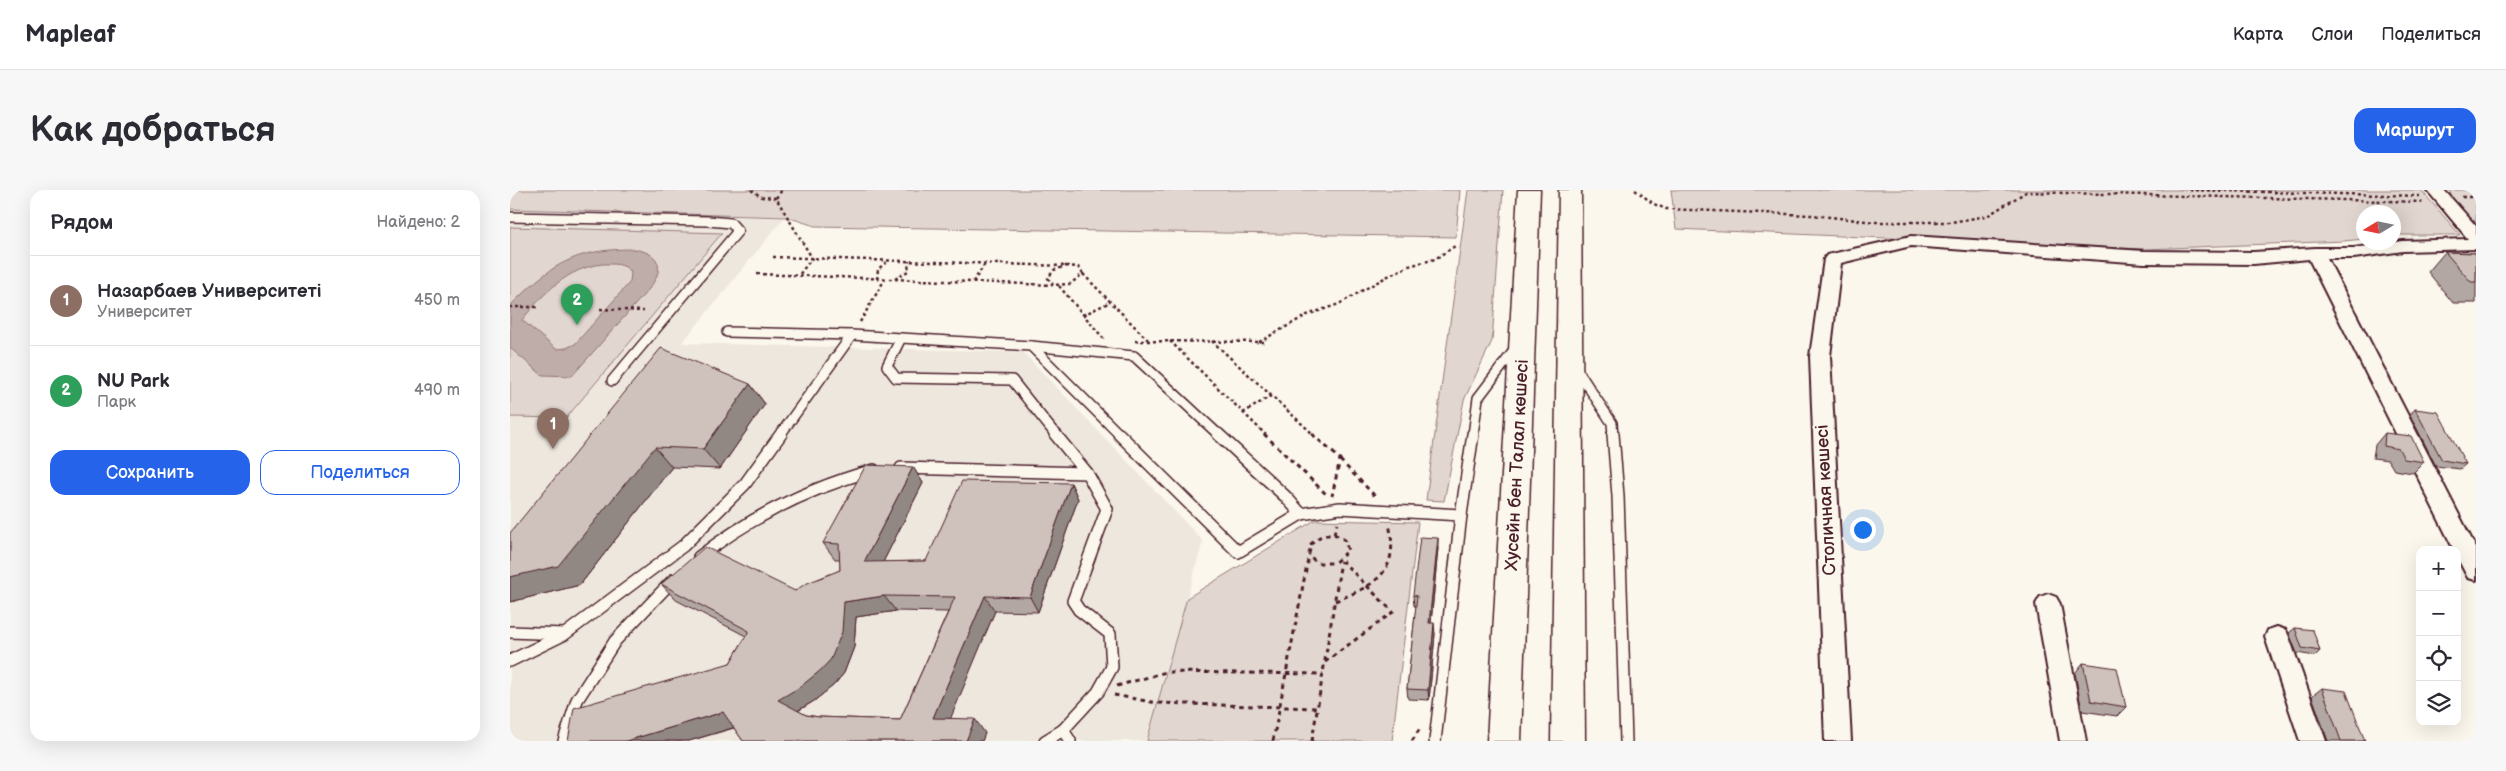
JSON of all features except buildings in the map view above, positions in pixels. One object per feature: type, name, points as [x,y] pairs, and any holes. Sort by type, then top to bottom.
[{"type":"street","name":"Хусейн бен Талал көшесі","points":[[1504,741],[1529,190]]},
{"type":"street","points":[[1568,741],[1570,190]]},
{"type":"street","points":[[2440,196],[2476,237]]},
{"type":"street","name":"Столичная көшесі","points":[[1838,741],[1820,356],[1833,259],[1911,241],[2144,257],[2254,258],[2315,253]]},
{"type":"street","points":[[2476,244],[2404,246],[2354,254],[2315,253],[2476,571]]},
{"type":"street","points":[[2048,604],[2073,741]]},
{"type":"street","points":[[2277,638],[2313,741]]},
{"type":"lane","points":[[510,217],[708,221],[731,224],[738,231],[612,381]]},
{"type":"lane","points":[[727,332],[852,335],[900,340],[1031,346],[1134,356],[1301,514]]},
{"type":"lane","points":[[510,661],[565,634],[683,546],[746,484],[852,335]]},
{"type":"lane","points":[[1436,741],[1461,515],[1478,398],[1522,339]]},
{"type":"lane","points":[[900,340],[887,366],[896,378],[1012,380],[1087,473],[1107,509],[1073,601],[1079,610],[1110,634],[1112,667],[1098,692],[1067,736],[1045,741]]},
{"type":"lane","points":[[1031,346],[1238,552],[1301,514],[1340,508],[1461,515]]},
{"type":"lane","points":[[1570,359],[1612,423],[1618,496],[1626,741]]},
{"type":"lane","points":[[564,741],[578,700],[615,641],[686,568],[739,526],[782,502],[843,478],[885,468],[1087,473]]},
{"type":"lane","points":[[510,632],[565,634]]},
{"type":"path","points":[[751,190],[762,197],[776,198]]},
{"type":"path","points":[[776,198],[782,190]]},
{"type":"path","points":[[1635,190],[1654,204],[1666,209],[1812,215],[1833,220],[1938,223],[1967,222],[1989,216],[2026,192],[2440,196]]},
{"type":"path","points":[[2189,190],[2476,197]]},
{"type":"path","points":[[776,198],[812,258]]},
{"type":"path","points":[[1258,342],[1307,315],[1339,304],[1409,266],[1435,259],[1455,246]]},
{"type":"path","points":[[773,256],[1078,267],[1149,341]]},
{"type":"path","points":[[798,276],[812,258]]},
{"type":"path","points":[[877,279],[878,269],[891,260]]},
{"type":"path","points":[[895,279],[908,271],[909,261]]},
{"type":"path","points":[[973,282],[985,263]]},
{"type":"path","points":[[1053,285],[1048,278],[1054,270],[1066,266]]},
{"type":"path","points":[[757,274],[1065,287],[1077,282],[1083,274]]},
{"type":"path","points":[[852,335],[885,279]]},
{"type":"path","points":[[1059,286],[1118,354]]},
{"type":"path","points":[[1083,314],[1110,302]]},
{"type":"path","points":[[510,307],[539,308]]},
{"type":"path","points":[[600,309],[644,311]]},
{"type":"path","points":[[1132,341],[1267,342]]},
{"type":"path","points":[[1170,341],[1340,508]]},
{"type":"path","points":[[1212,341],[1340,459],[1374,494],[1384,510],[1392,534],[1392,553],[1387,570],[1369,588],[1335,602]]},
{"type":"path","points":[[1243,413],[1271,396]]},
{"type":"path","points":[[1331,499],[1340,459]]},
{"type":"path","points":[[1273,741],[1310,544],[1321,536],[1334,534],[1345,540],[1348,550],[1342,561],[1312,741]]},
{"type":"path","points":[[1309,554],[1316,563],[1329,566],[1342,561]]},
{"type":"path","points":[[1325,663],[1393,612],[1342,561]]},
{"type":"path","points":[[1098,692],[1166,672],[1286,672],[1323,674]]},
{"type":"path","points":[[1098,692],[1157,703],[1279,709],[1317,708]]},
{"type":"shaded area","points":[[510,190],[1460,190],[1456,237],[815,226],[787,217],[510,209]]},
{"type":"shaded area","points":[[1468,190],[1503,190],[1492,341],[1464,400],[1444,501],[1426,500]]},
{"type":"shaded area","points":[[1671,190],[2421,190],[2460,235],[2401,235],[2401,205],[2356,205],[2356,240],[2145,249],[1676,229]]},
{"type":"shaded area","points":[[2450,190],[2476,190],[2476,221],[2473,221],[2451,196]]},
{"type":"shaded area","points":[[510,209],[784,218],[682,343],[1023,352],[1203,541],[1147,741],[510,741]]},
{"type":"shaded area","points":[[510,227],[722,233],[566,418],[510,417]]},
{"type":"shaded area","points":[[633,249],[649,254],[658,262],[659,268],[654,281],[572,376],[542,375],[510,348],[510,306],[538,280],[564,262],[595,252]],"holes":[[[603,264],[625,267],[631,272],[630,282],[575,344],[566,348],[556,349],[522,320],[548,291],[567,276],[590,266]]]},
{"type":"shaded area","points":[[1315,520],[1418,522],[1392,741],[1147,741],[1187,598]]},
{"type":"place","name":"NU Park","points":[[577,325]]},
{"type":"place","name":"Назарбаев Университеті","points":[[553,449]]}]
